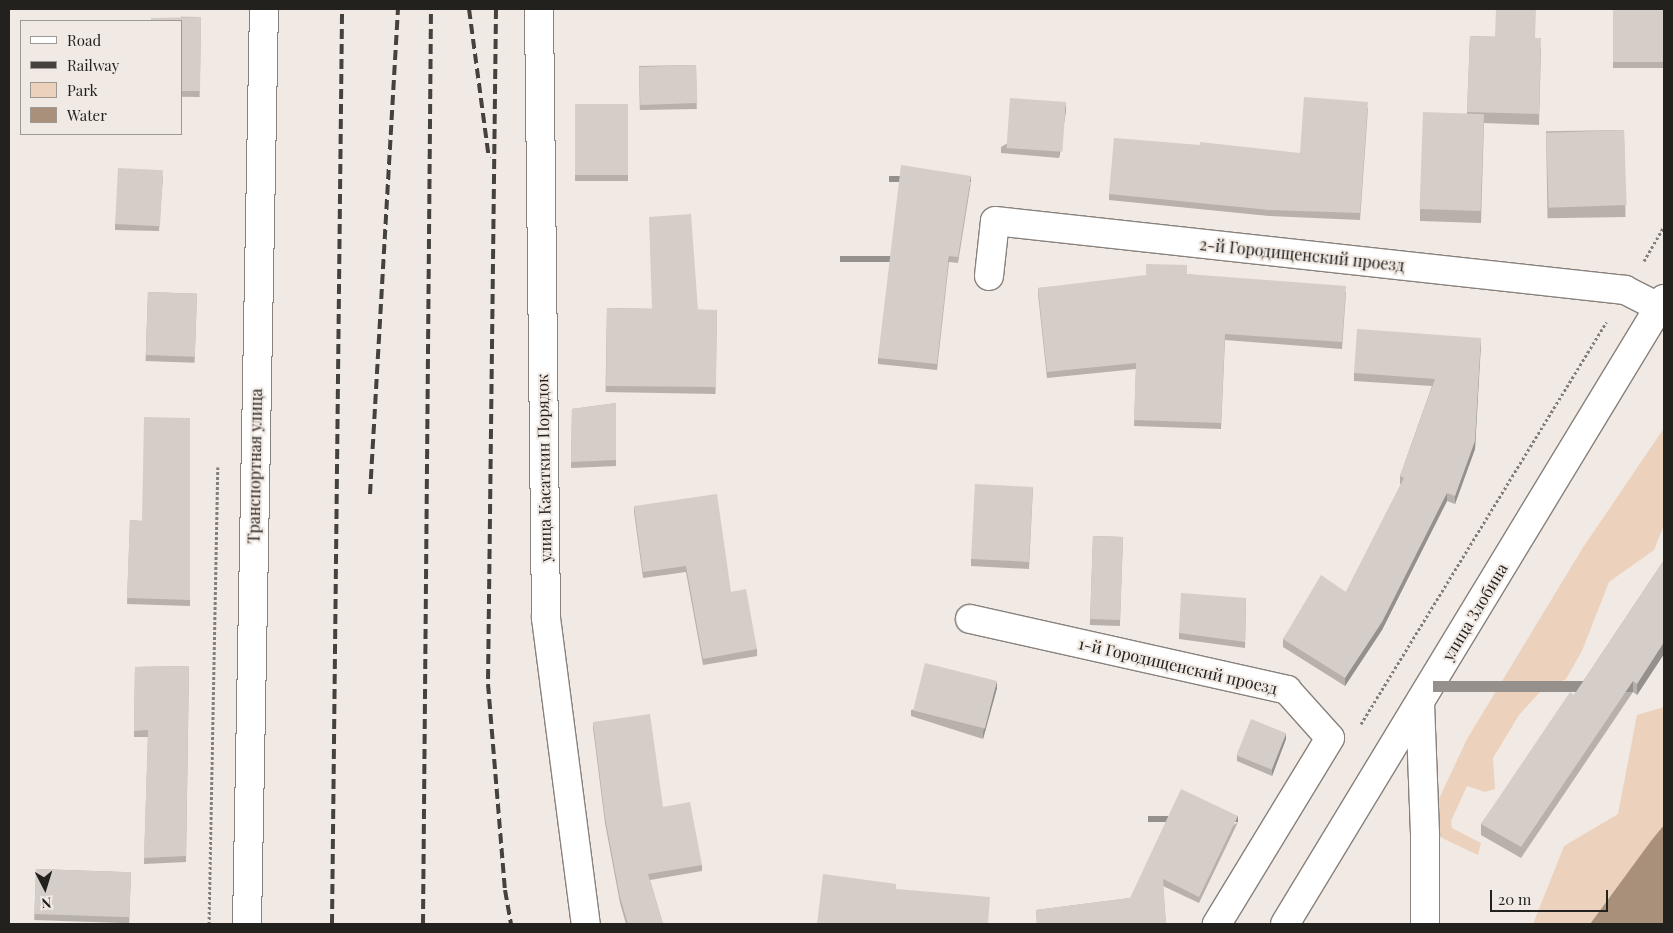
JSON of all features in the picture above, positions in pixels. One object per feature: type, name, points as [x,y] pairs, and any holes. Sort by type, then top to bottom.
[{"type":"street","name":"Транспортная улица","points":[[247,924],[264,9]]},
{"type":"street","name":"улица Касаткин Порядок","points":[[539,9],[546,618],[586,924]]},
{"type":"street","name":"2-й Городищенский проезд","points":[[989,276],[995,221],[1625,290],[1662,304]]},
{"type":"street","name":"улица Злобина","points":[[1285,924],[1662,304]]},
{"type":"street","name":"1-й Городищенский проезд","points":[[970,619],[1287,690],[1330,738]]},
{"type":"street","points":[[1420,703],[1425,836],[1425,924]]},
{"type":"street","points":[[1217,924],[1330,738]]},
{"type":"path","points":[[1330,738],[1358,728],[1664,227]]},
{"type":"green space","points":[[1664,428],[1664,525],[1654,550],[1609,582],[1582,651],[1566,679],[1541,691],[1519,715],[1493,758],[1495,789],[1485,792],[1467,786],[1451,821],[1452,828],[1481,843],[1478,855],[1442,838],[1432,820],[1437,803],[1467,739],[1582,549]]},
{"type":"green space","points":[[1664,707],[1664,825],[1590,924],[1533,924],[1564,846],[1618,814],[1637,715]]},
{"type":"water","points":[[1664,825],[1664,924],[1590,924],[1651,841]]},
{"type":"building","points":[[1496,9],[1536,9],[1535,38],[1541,38],[1539,114],[1467,112],[1470,36],[1495,37]]},
{"type":"building","points":[[1613,9],[1664,9],[1664,62],[1613,62]]},
{"type":"building","points":[[201,17],[200,91],[182,91],[182,20],[151,20],[151,18]]},
{"type":"building","points":[[696,65],[697,103],[640,105],[639,67]]},
{"type":"building","points":[[1304,97],[1368,102],[1360,213],[1269,210],[1109,194],[1114,138],[1200,145],[1200,142],[1300,153]]},
{"type":"building","points":[[1010,98],[1066,102],[1062,152],[1007,148]]},
{"type":"building","points":[[575,104],[628,104],[628,175],[575,175]]},
{"type":"building","points":[[1423,112],[1484,114],[1481,211],[1420,209]]},
{"type":"building","points":[[1624,130],[1627,205],[1549,208],[1546,133]]},
{"type":"building","points":[[901,165],[971,176],[958,257],[949,256],[937,364],[878,358]]},
{"type":"building","points":[[118,168],[163,170],[160,226],[115,224]]},
{"type":"building","points":[[691,214],[698,310],[717,310],[716,387],[606,386],[607,308],[652,309],[649,217]]},
{"type":"building","points":[[1146,264],[1187,265],[1187,274],[1346,286],[1342,342],[1225,334],[1221,423],[1134,420],[1136,363],[1047,372],[1038,288],[1146,275]]},
{"type":"building","points":[[148,292],[197,294],[195,357],[146,355]]},
{"type":"building","points":[[1357,329],[1481,338],[1475,441],[1455,496],[1447,493],[1382,622],[1345,678],[1283,639],[1321,575],[1346,592],[1404,478],[1400,476],[1435,379],[1354,373]]},
{"type":"building","points":[[616,403],[616,460],[571,462],[572,409]]},
{"type":"building","points":[[144,417],[190,418],[190,600],[127,598],[130,520],[142,521]]},
{"type":"building","points":[[975,484],[1033,487],[1029,562],[971,559]]},
{"type":"building","points":[[717,494],[731,592],[746,589],[757,649],[703,659],[686,566],[643,572],[634,506]]},
{"type":"building","points":[[1093,536],[1123,537],[1120,620],[1090,619]]},
{"type":"building","points":[[1664,560],[1664,642],[1637,684],[1633,681],[1521,847],[1481,824],[1570,692],[1574,695]]},
{"type":"building","points":[[1181,593],[1246,598],[1245,642],[1179,633]]},
{"type":"building","points":[[925,663],[997,681],[985,728],[913,711]]},
{"type":"building","points":[[189,666],[186,856],[144,858],[148,730],[134,731],[135,667]]},
{"type":"building","points":[[650,714],[663,807],[690,802],[702,865],[648,874],[663,924],[628,924],[620,897],[605,817],[593,722]]},
{"type":"building","points":[[1251,719],[1286,733],[1272,769],[1236,755]]},
{"type":"building","points":[[1181,789],[1238,816],[1199,897],[1163,879],[1166,924],[1037,924],[1036,910],[1130,898]]},
{"type":"building","points":[[36,869],[131,872],[129,917],[34,914]]},
{"type":"building","points":[[823,874],[896,884],[896,889],[990,897],[988,924],[817,924]]},
{"type":"railway","points":[[332,924],[342,9]]},
{"type":"railway","points":[[370,494],[398,9]]},
{"type":"railway","points":[[423,924],[431,9]]},
{"type":"railway","points":[[469,9],[489,158]]},
{"type":"railway","points":[[496,9],[488,684],[505,890],[511,924]]}]
